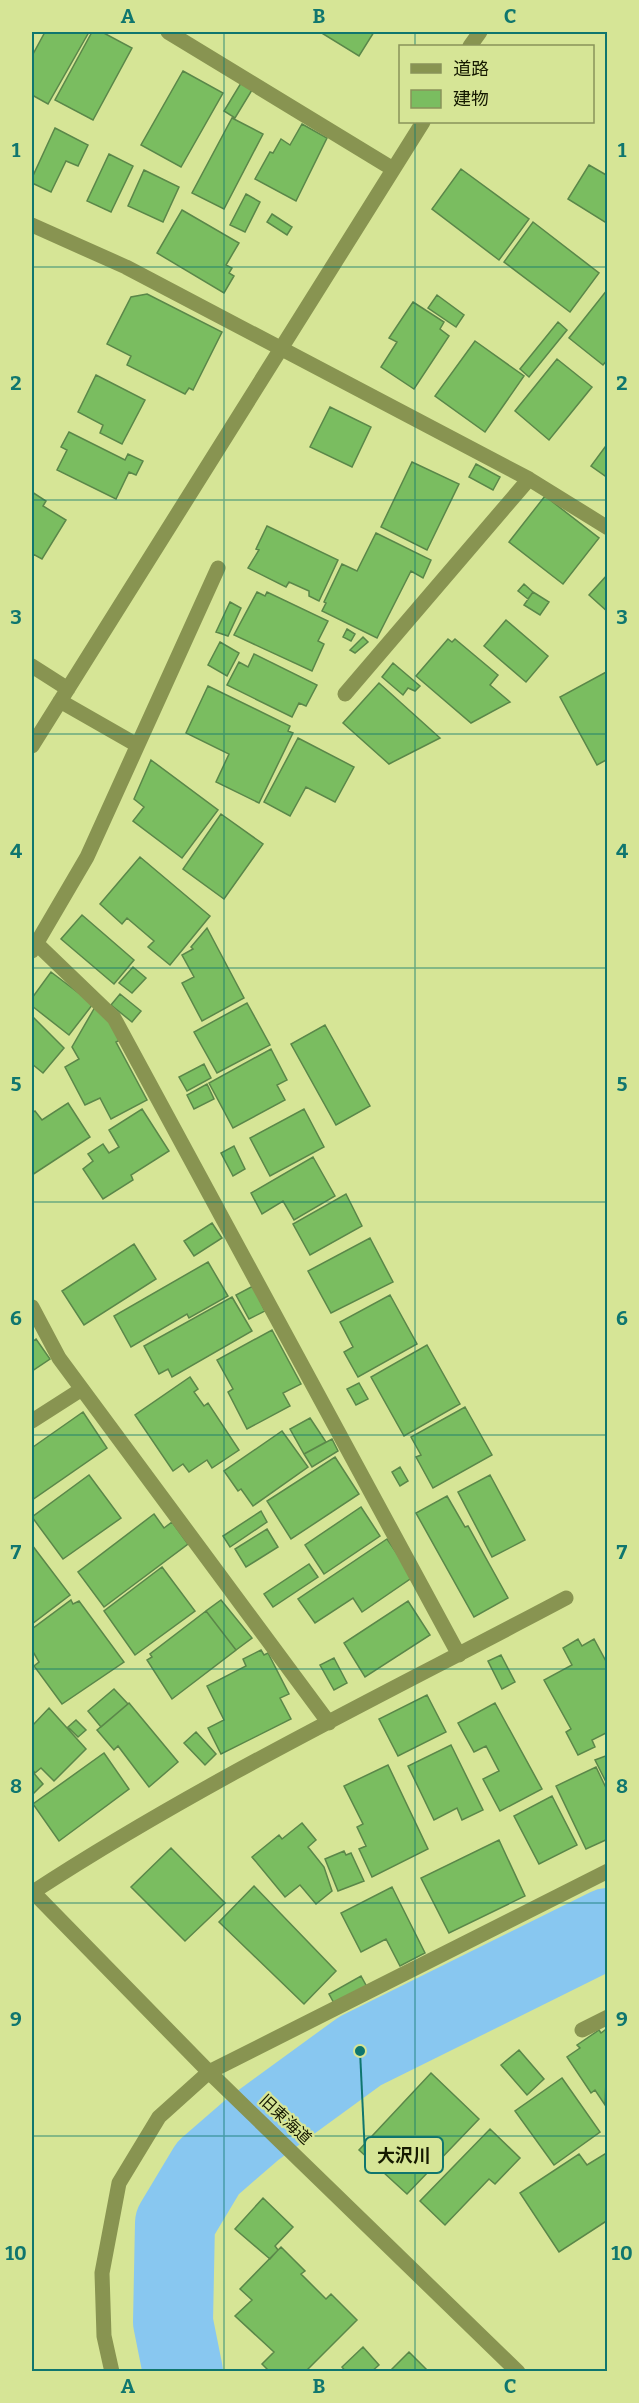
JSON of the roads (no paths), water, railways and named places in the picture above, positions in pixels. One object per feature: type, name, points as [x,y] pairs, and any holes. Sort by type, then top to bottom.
[{"type":"street","points":[[168,32],[393,170]]},
{"type":"street","points":[[471,45],[480,32]]},
{"type":"street","points":[[32,746],[422,123]]},
{"type":"street","points":[[32,225],[126,267],[529,479],[608,528]]},
{"type":"street","points":[[345,694],[529,479]]},
{"type":"street","points":[[218,568],[87,857],[34,947],[114,1018],[459,1655]]},
{"type":"street","points":[[32,666],[64,695],[137,745]]},
{"type":"street","points":[[32,1307],[59,1358],[329,1724]]},
{"type":"street","points":[[32,1421],[82,1389]]},
{"type":"street","points":[[32,1891],[116,1838],[566,1598]]},
{"type":"street","points":[[112,2372],[104,2336],[102,2273],[119,2183],[159,2117],[209,2072],[608,1871]]},
{"type":"street","name":"旧東海道","points":[[32,1891],[209,2072],[300,2157],[518,2372]]},
{"type":"street","points":[[582,2030],[608,2017]]},
{"type":"waterway","points":[[183,2372],[173,2322],[175,2223],[208,2168],[253,2129],[360,2051],[608,1928]]},
{"type":"place","name":"大沢川","points":[[360,2051]]}]
